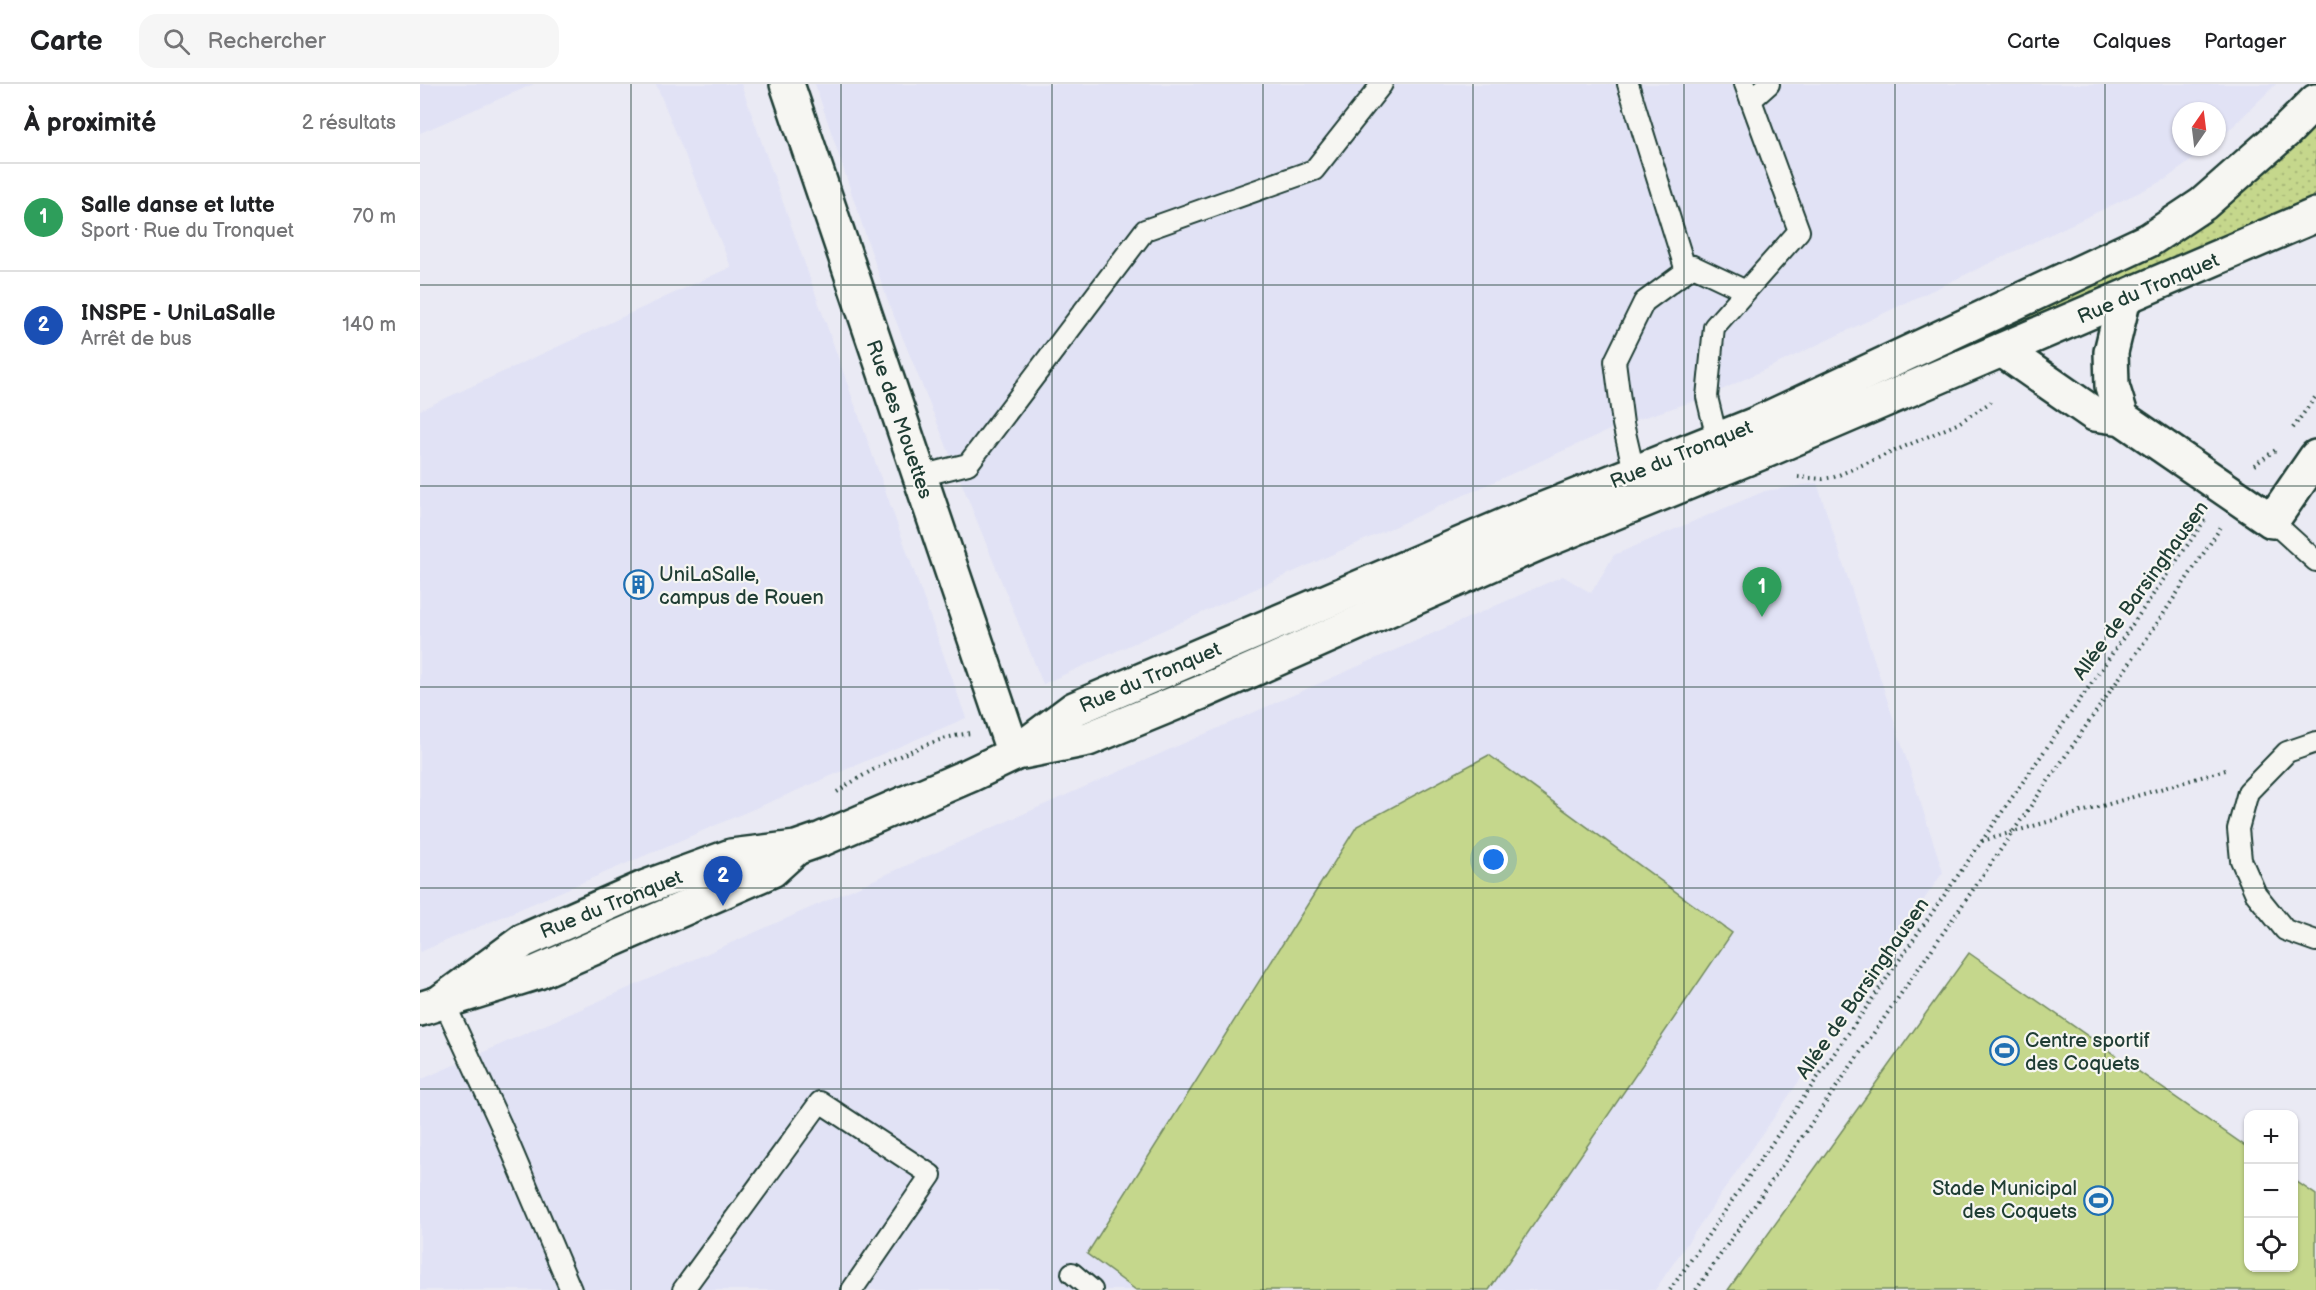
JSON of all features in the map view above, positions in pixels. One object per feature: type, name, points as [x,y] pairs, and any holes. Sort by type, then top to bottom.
[{"type":"street","name":"Rue des Mouettes","points":[[787,84],[1014,754]]},
{"type":"street","name":"Rue du Tronquet","points":[[1724,451],[1756,424],[2149,240],[2204,204],[2316,101]]},
{"type":"street","name":"Rue du Tronquet","points":[[432,1005],[538,972],[772,870],[796,849],[960,780],[1014,754],[1074,709],[1529,515],[1638,488],[1724,451],[2002,350],[2316,215]]},
{"type":"street","points":[[2122,418],[2112,386],[2111,352],[2124,298]]},
{"type":"street","points":[[2002,350],[2094,414],[2122,418],[2272,521],[2316,457]]},
{"type":"lane","points":[[920,476],[968,464],[1145,230],[1314,170],[1382,84]]},
{"type":"lane","points":[[1628,84],[1686,271]]},
{"type":"lane","points":[[1724,451],[1707,397],[1714,327],[1799,231],[1748,92],[1769,84]]},
{"type":"lane","points":[[1638,488],[1623,424],[1614,361],[1644,302],[1693,266],[1746,291]]},
{"type":"lane","points":[[2272,521],[2316,561]]},
{"type":"lane","points":[[2316,742],[2287,752],[2248,792],[2238,829],[2241,860],[2256,894],[2285,930],[2316,941]]},
{"type":"lane","points":[[432,1005],[500,1123],[571,1290]]},
{"type":"lane","points":[[683,1290],[820,1102],[931,1175],[852,1290]]},
{"type":"lane","points":[[1072,1273],[1092,1290]]},
{"type":"path","points":[[2291,431],[2316,396]]},
{"type":"path","points":[[1788,476],[1823,479],[1834,477],[1957,424],[1991,402]]},
{"type":"path","points":[[2232,492],[2244,472],[2278,448]]},
{"type":"path","name":"Allée de Barsinghausen","points":[[1696,1290],[2156,625],[2224,522],[2232,492]]},
{"type":"path","name":"Allée de Barsinghausen","points":[[1670,1290],[2207,516],[2232,492]]},
{"type":"path","points":[[1982,841],[2230,769]]},
{"type":"shaded area","points":[[420,84],[534,84],[420,133]]},
{"type":"shaded area","points":[[656,84],[741,84],[966,718],[420,952],[420,410],[731,267]]},
{"type":"shaded area","points":[[815,84],[2276,84],[2226,133],[2226,102],[2172,102],[2172,156],[2198,156],[2163,181],[1707,397],[1623,424],[1043,684],[887,299]]},
{"type":"shaded area","points":[[1817,483],[1943,872],[1655,1290],[420,1290],[420,1080],[1563,576],[1591,593],[1614,555],[1765,491]]},
{"type":"green space","points":[[2316,117],[2316,194],[2305,202],[1772,436],[1768,426],[2138,263]]},
{"type":"green space","points":[[1489,755],[1732,933],[1489,1290],[1136,1290],[1087,1254],[1357,826]]},
{"type":"green space","points":[[637,908],[640,909],[640,913],[531,960],[527,957]]},
{"type":"green space","name":"Centre sportif des Coquets","points":[[1969,953],[2244,1145],[2244,1272],[2298,1272],[2298,1183],[2316,1195],[2316,1290],[1728,1290]]},
{"type":"place","name":"UniLaSalle, campus de Rouen","points":[[638,585]]},
{"type":"place","name":"Salle danse et lutte","points":[[1762,617]]},
{"type":"place","name":"INSPE - UniLaSalle","points":[[723,906]]},
{"type":"place","name":"Centre sportif des Coquets","points":[[2004,1051]]},
{"type":"place","name":"Stade Municipal des Coquets","points":[[2098,1200]]}]
